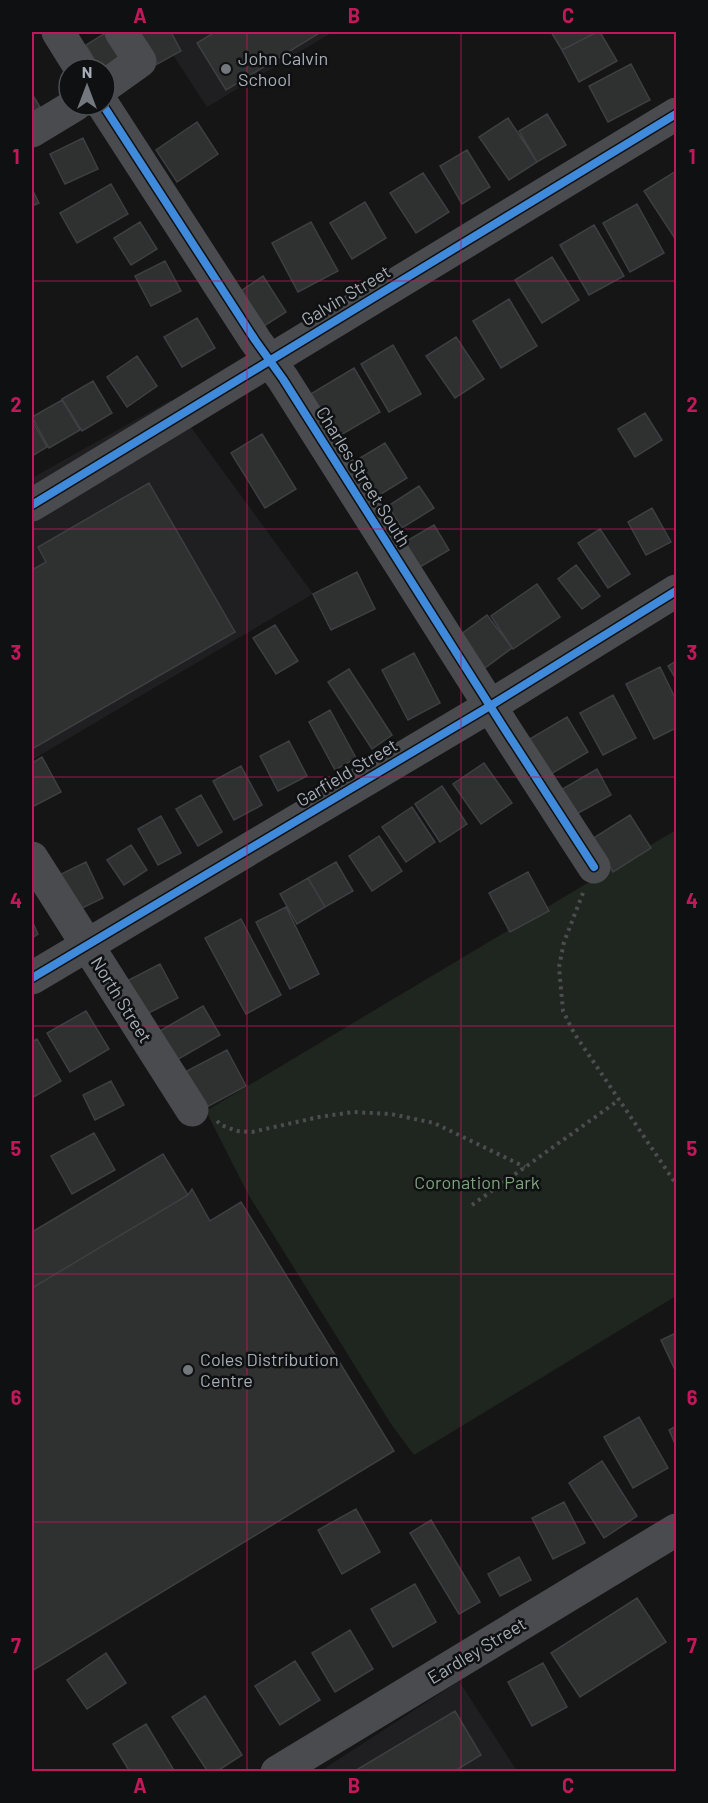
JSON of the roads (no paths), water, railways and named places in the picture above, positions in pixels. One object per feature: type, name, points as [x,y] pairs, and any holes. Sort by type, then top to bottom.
[{"type":"street","points":[[58,32],[74,57]]},
{"type":"street","points":[[117,77],[140,61],[121,32]]},
{"type":"street","name":"Galvin Street","points":[[32,505],[676,114]]},
{"type":"street","points":[[32,131],[57,116]]},
{"type":"street","name":"Charles Street South","points":[[111,117],[269,360],[284,379],[490,706],[589,877]]},
{"type":"street","name":"Garfield Street","points":[[32,978],[490,706],[676,591]]},
{"type":"street","name":"North Street","points":[[32,858],[87,945],[203,1114]]},
{"type":"street","name":"Eardley Street","points":[[277,1772],[676,1530]]},
{"type":"place","name":"John Calvin School","points":[[226,69]]},
{"type":"place","name":"Coles Distribution Centre","points":[[188,1370]]},
{"type":"park label","name":"Coronation Park","points":[[477,1183]]}]
